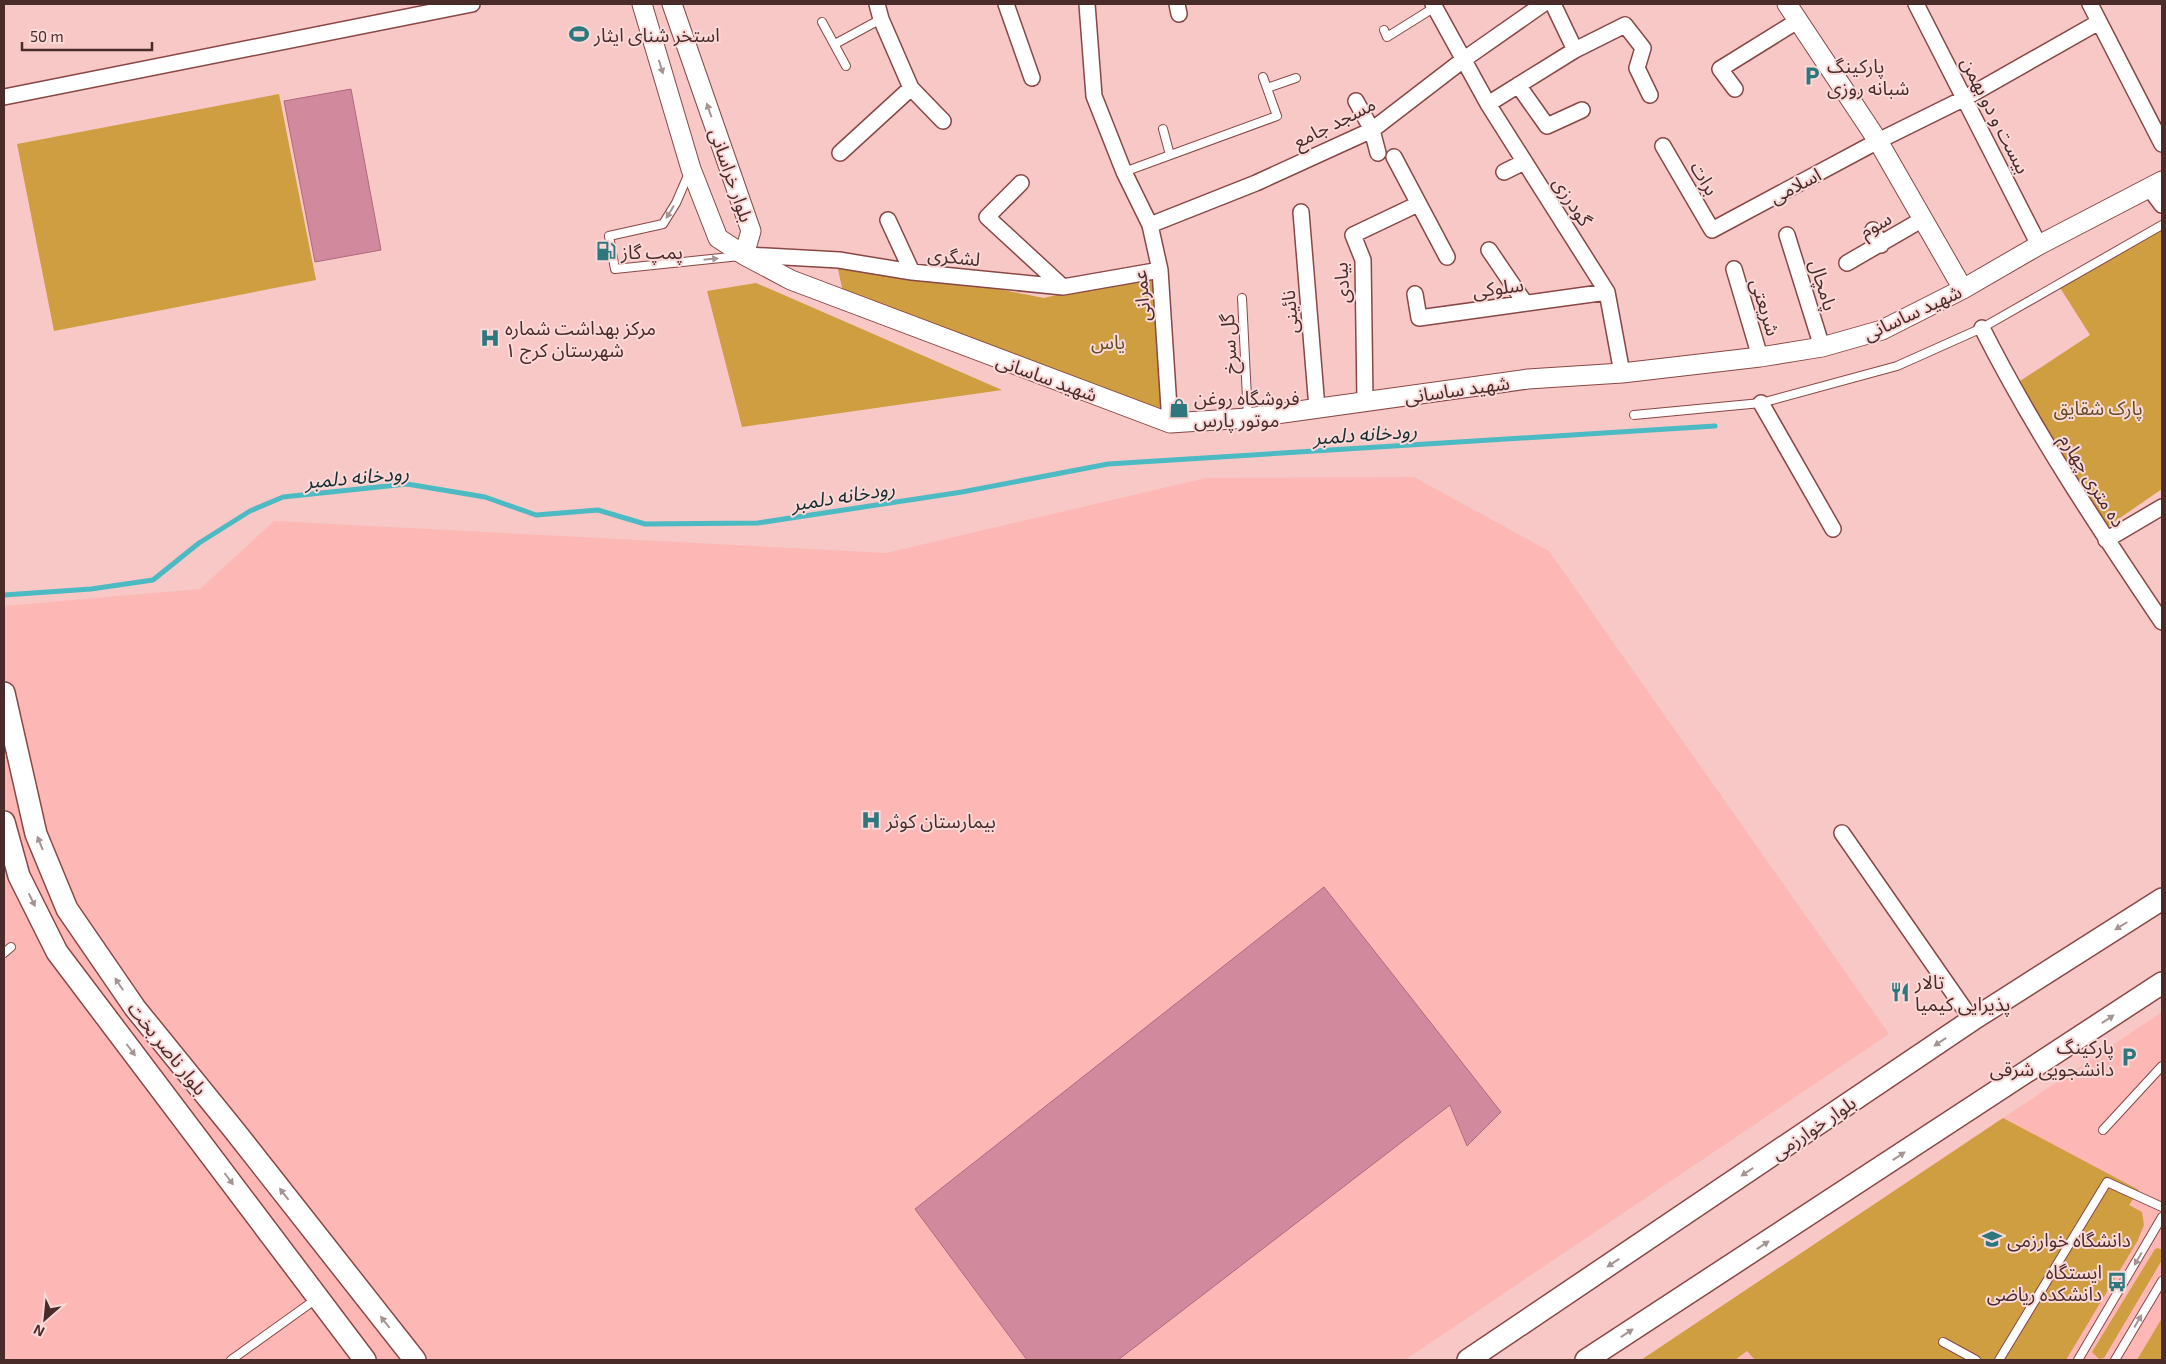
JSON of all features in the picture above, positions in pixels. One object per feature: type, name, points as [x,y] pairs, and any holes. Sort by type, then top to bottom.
[{"type":"main road","name":"بلوار ناصر بخت","points":[[4,693],[36,834],[67,909],[135,1008],[234,1130],[415,1360]]},
{"type":"main road","name":"بلوار ناصر بخت","points":[[4,822],[19,876],[57,952],[365,1360]]},
{"type":"main road","name":"بلوار خوارزمی","points":[[1468,1360],[1972,1020],[2162,900]]},
{"type":"main road","points":[[1586,1360],[2162,983]]},
{"type":"street","points":[[4,97],[472,4]]},
{"type":"street","name":"بلوار خراسانی","points":[[642,4],[691,169],[718,238],[744,255],[751,231],[672,4]]},
{"type":"street","points":[[877,4],[912,88],[943,121]]},
{"type":"street","points":[[1006,4],[1032,78]]},
{"type":"street","name":"عمرانی","points":[[1087,4],[1094,96],[1124,172],[1150,225],[1160,270],[1170,423]]},
{"type":"street","name":"مسجد جامع","points":[[1150,225],[1256,183],[1372,130],[1463,60],[1543,4]]},
{"type":"street","points":[[1553,4],[1575,50]]},
{"type":"street","points":[[1787,4],[1878,141],[1963,289]]},
{"type":"street","name":"بیست و دو بهمن","points":[[1916,4],[2039,245]]},
{"type":"street","points":[[2090,4],[2162,144]]},
{"type":"street","name":"گودرزی","points":[[1434,5],[1488,104],[1608,292],[1622,373]]},
{"type":"street","points":[[1735,89],[1720,69],[1799,20]]},
{"type":"street","name":"اسلامی","points":[[1712,230],[1878,141],[1965,98],[2099,22]]},
{"type":"street","points":[[1488,104],[1575,50],[1625,24],[1643,48],[1637,68],[1650,95]]},
{"type":"street","points":[[1518,85],[1547,126],[1582,110]]},
{"type":"street","points":[[840,152],[912,88]]},
{"type":"street","points":[[1356,101],[1372,130],[1378,153]]},
{"type":"street","name":"برات","points":[[1663,146],[1712,230]]},
{"type":"street","points":[[1394,157],[1447,258]]},
{"type":"street","points":[[1504,172],[1524,162]]},
{"type":"street","points":[[1021,183],[987,217],[1063,287]]},
{"type":"street","points":[[2156,185],[2162,205]]},
{"type":"street","name":"شهید ساسانی","points":[[744,255],[791,280],[845,302],[1170,423],[1248,418],[1528,379],[1622,373],[1760,357],[1822,347],[1882,330],[1963,289],[2039,245],[2156,185]]},
{"type":"street","name":"بیادی","points":[[1365,402],[1362,260],[1353,235],[1418,204]]},
{"type":"street","name":"نائینی","points":[[1301,212],[1318,408]]},
{"type":"street","name":"سوم","points":[[1849,257],[1881,245],[1923,219]]},
{"type":"street","points":[[888,220],[912,272]]},
{"type":"street","points":[[1873,230],[1881,245]]},
{"type":"street","name":"پامچال","points":[[1787,235],[1822,347]]},
{"type":"street","points":[[1489,250],[1525,303]]},
{"type":"street","name":"لشگری","points":[[744,255],[839,260],[912,272],[1063,287],[1160,270]]},
{"type":"street","name":"شریعتی","points":[[1734,269],[1760,357]]},
{"type":"street","name":"سلوکی","points":[[1415,294],[1418,318],[1608,292]]},
{"type":"street","name":"ده متری چهارم","points":[[1982,328],[2011,387],[2106,540],[2162,622]]},
{"type":"street","points":[[1761,403],[1833,529]]},
{"type":"street","points":[[2106,540],[2162,507]]},
{"type":"street","points":[[1842,833],[1972,1020]]},
{"type":"lane","points":[[1384,30],[1387,37],[1434,5]]},
{"type":"lane","points":[[835,44],[882,19]]},
{"type":"lane","points":[[822,22],[846,66]]},
{"type":"lane","points":[[1124,172],[1277,116],[1263,77]]},
{"type":"lane","points":[[1267,88],[1296,78]]},
{"type":"lane","points":[[1163,129],[1170,155]]},
{"type":"lane","points":[[691,169],[676,203],[663,224],[609,236],[615,269],[744,255]]},
{"type":"lane","name":"شهید ساسانی","points":[[1634,415],[1761,403],[1897,366],[1982,328],[2162,225]]},
{"type":"lane","name":"گل سرخ","points":[[1242,298],[1248,418]]},
{"type":"lane","points":[[4,953],[11,947]]},
{"type":"lane","points":[[2103,1130],[2162,1066]]},
{"type":"lane","points":[[1999,1360],[2107,1182],[2162,1207]]},
{"type":"lane","points":[[2078,1360],[2162,1217]]},
{"type":"lane","points":[[2115,1360],[2162,1282]]},
{"type":"lane","points":[[231,1360],[312,1302]]},
{"type":"lane","points":[[1943,1342],[1976,1360]]},
{"type":"shaded area","name":"بیمارستان کوثر","points":[[1414,477],[1549,551],[1889,1034],[1405,1360],[4,1360],[4,606],[200,589],[274,521],[886,553],[1206,478]]},
{"type":"shaded area","name":"دانشگاه خوارزمی","points":[[2162,1012],[2162,1360],[1641,1360],[2027,1102]]},
{"type":"green space","points":[[279,94],[316,280],[54,331],[17,144]]},
{"type":"green space","name":"پارک شقایق","points":[[2162,223],[2162,489],[2101,531],[2011,387],[2090,335],[2057,283]]},
{"type":"green space","name":"یاس","points":[[839,260],[912,272],[1044,298],[1160,270],[1170,423],[845,302],[838,269]]},
{"type":"green space","points":[[756,283],[1002,390],[742,427],[707,291]]},
{"type":"green space","name":"دانشگاه خوارزمی","points":[[2003,1118],[2139,1190],[2129,1205],[2142,1212],[2144,1225],[2138,1240],[2066,1360],[1755,1360],[1747,1351],[1735,1360],[1641,1360]]},
{"type":"green space","points":[[2155,1249],[2162,1250],[2162,1260],[2104,1358],[2099,1359],[2092,1352]]},
{"type":"green space","points":[[2162,1318],[2162,1360],[2137,1360]]},
{"type":"building","points":[[351,89],[381,250],[315,262],[284,101]]},
{"type":"building","points":[[1324,887],[1501,1112],[1467,1146],[1450,1105],[1118,1360],[1027,1360],[915,1209]]},
{"type":"waterway","name":"رودخانه دلمبر","points":[[4,595],[91,589],[153,580],[199,543],[250,511],[283,497],[407,484],[485,497],[536,515],[598,510],[645,524],[758,523],[962,492],[1108,464],[1715,426]]},
{"type":"place","name":"استخر شنای ایثار","points":[[579,34]]},
{"type":"place","name":"پارکینگ شبانه روزی","points":[[1812,76]]},
{"type":"place","name":"پمپ گاز","points":[[606,251]]},
{"type":"place","name":"مرکز بهداشت شماره ۱ شهرستان کرج","points":[[490,338]]},
{"type":"place","name":"فروشگاه روغن موتور پارس","points":[[1179,408]]},
{"type":"place","name":"بیمارستان کوثر","points":[[871,820]]},
{"type":"place","name":"تالار پذیرایی کیمیا","points":[[1900,992]]},
{"type":"place","name":"پارکینگ دانشجویی شرقی","points":[[2129,1057]]},
{"type":"place","name":"دانشگاه خوارزمی","points":[[1992,1239]]},
{"type":"place","name":"ایستگاه دانشکده ریاضی","points":[[2117,1282]]}]
